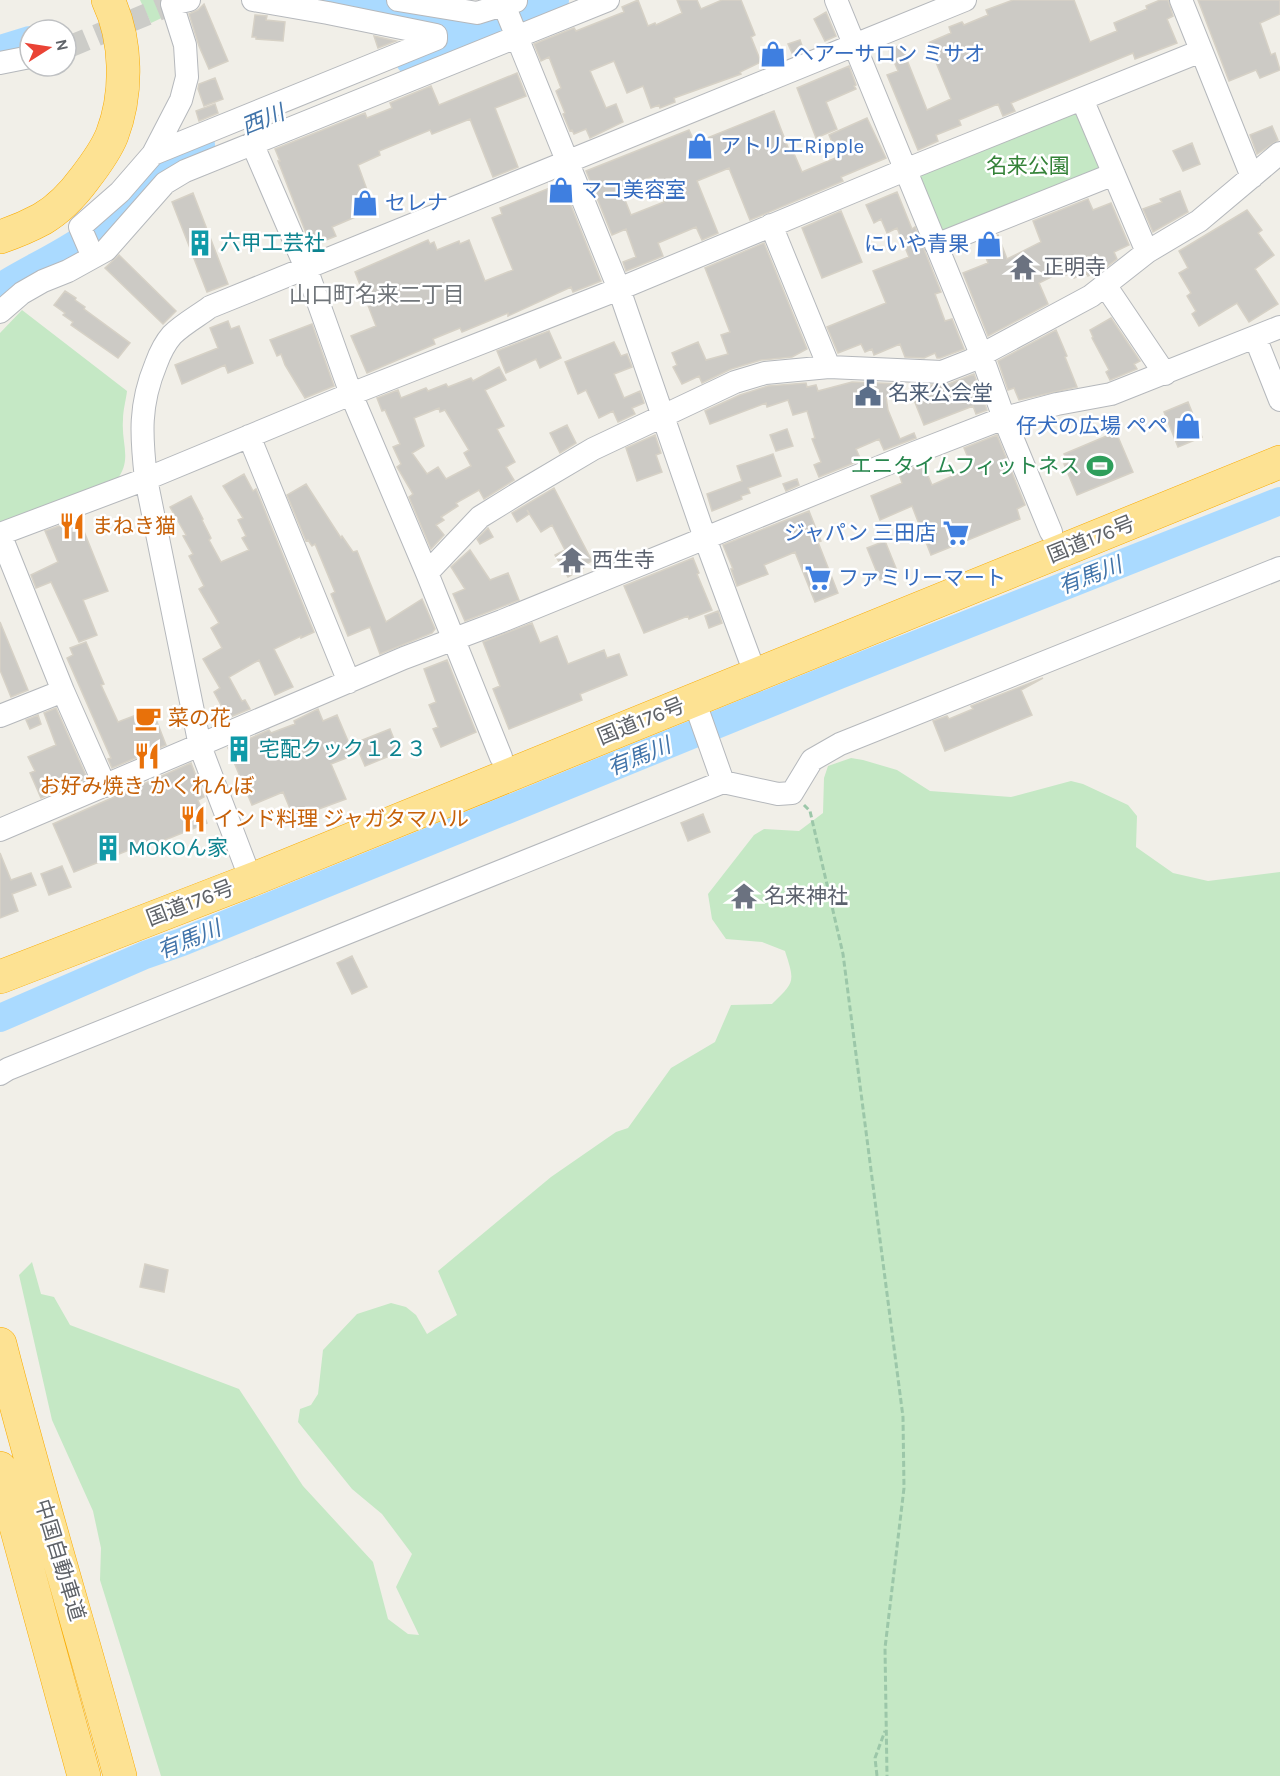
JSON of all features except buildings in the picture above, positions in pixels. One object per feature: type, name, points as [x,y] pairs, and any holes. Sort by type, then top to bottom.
[{"type":"highway","points":[[0,218],[45,196],[75,164],[87,145],[97,122],[105,93],[103,43],[86,0]]},
{"type":"highway","points":[[0,237],[44,218],[73,194],[97,162],[112,135],[120,104],[124,73],[120,36],[108,0]]},
{"type":"highway","name":"国道176号","points":[[0,955],[697,707],[753,666],[1051,532],[1280,441]]},
{"type":"highway","name":"国道176号","points":[[0,977],[501,757],[753,666],[1280,462]]},
{"type":"highway","name":"中国自動車道","points":[[0,1344],[25,1442],[82,1634],[120,1776]]},
{"type":"highway","name":"中国自動車道","points":[[0,1468],[84,1776]]},
{"type":"street","points":[[88,246],[80,227],[120,192],[153,154],[181,100],[187,77],[185,45],[172,4],[189,0]]},
{"type":"street","points":[[153,154],[436,39],[436,35],[329,7],[253,0]]},
{"type":"street","points":[[398,0],[477,13],[507,4],[515,35],[619,289],[705,538],[753,666]]},
{"type":"street","points":[[88,246],[106,250],[165,183],[185,171],[515,35],[608,0]]},
{"type":"street","points":[[836,0],[1051,532]]},
{"type":"street","points":[[247,869],[200,746],[146,479],[142,443],[142,413],[150,380],[162,349],[172,335],[210,307],[965,0]]},
{"type":"street","points":[[1181,0],[1252,177]]},
{"type":"street","points":[[105,786],[63,690],[0,534],[146,479],[351,394],[619,289],[905,170],[1201,51]]},
{"type":"street","points":[[0,63],[18,59]]},
{"type":"street","points":[[1082,99],[1147,252]]},
{"type":"street","points":[[252,143],[306,268],[351,394],[427,573],[501,757]]},
{"type":"street","points":[[427,573],[480,517],[593,449],[663,414],[752,375],[829,367],[942,372],[970,361],[1091,296],[1147,252],[1199,221],[1280,153]]},
{"type":"street","points":[[936,245],[1114,174]]},
{"type":"street","points":[[771,225],[829,367]]},
{"type":"street","points":[[0,312],[22,293],[43,280],[68,271],[88,246]]},
{"type":"street","points":[[1105,285],[1165,374]]},
{"type":"street","points":[[0,830],[349,682],[1004,418],[1057,404],[1111,394],[1280,327]]},
{"type":"street","points":[[1256,337],[1280,400]]},
{"type":"street","points":[[249,436],[349,682]]},
{"type":"street","points":[[0,1074],[723,782],[778,794],[792,793],[812,760],[840,744],[1280,568]]},
{"type":"street","points":[[0,716],[63,690]]},
{"type":"street","points":[[697,707],[723,782]]},
{"type":"path","points":[[792,793],[810,811],[843,954],[903,1417],[904,1488],[885,1648],[887,1776]]},
{"type":"path","points":[[877,1776],[875,1758],[885,1730]]},
{"type":"green space","points":[[140,0],[165,0],[168,15],[151,23]]},
{"type":"green space","name":"名来公園","points":[[1074,109],[1104,166],[951,235],[937,231],[916,179],[920,172]]},
{"type":"green space","points":[[22,310],[127,391],[123,413],[125,459],[116,481],[0,523],[0,333]]},
{"type":"green space","points":[[851,758],[897,770],[930,791],[1011,797],[1071,781],[1083,784],[1128,805],[1137,816],[1136,847],[1173,873],[1208,881],[1280,872],[1280,1776],[161,1776],[100,1580],[101,1548],[93,1511],[52,1420],[19,1275],[32,1262],[41,1294],[54,1297],[70,1325],[239,1389],[303,1486],[373,1562],[388,1619],[408,1634],[419,1635],[396,1587],[412,1554],[382,1514],[352,1489],[298,1422],[300,1409],[311,1405],[318,1394],[323,1350],[357,1314],[391,1303],[406,1307],[416,1315],[427,1334],[457,1315],[438,1271],[551,1177],[616,1132],[628,1128],[671,1068],[715,1042],[731,1005],[772,1004],[785,991],[791,981],[791,976],[785,951],[762,942],[726,939],[712,919],[708,894],[754,835],[764,829],[799,831],[823,813],[824,778],[828,766]]},
{"type":"waterway","points":[[331,0],[478,29]]},
{"type":"waterway","name":"西川","points":[[410,61],[478,29],[555,0]]},
{"type":"waterway","points":[[0,49],[18,44]]},
{"type":"waterway","name":"西川","points":[[0,287],[87,237],[108,220],[157,167],[201,145]]},
{"type":"waterway","name":"有馬川","points":[[0,1018],[145,955],[839,675],[1280,501]]},
{"type":"tunnel","points":[[78,43],[172,4]]},
{"type":"place","name":"ヘアーサロン ミサオ","points":[[773,54]]},
{"type":"place","name":"アトリエRipple","points":[[700,146]]},
{"type":"place","name":"マコ美容室","points":[[561,190]]},
{"type":"place","name":"セレナ","points":[[365,203]]},
{"type":"place","name":"六甲工芸社","points":[[200,243]]},
{"type":"place","name":"にいや青果","points":[[989,244]]},
{"type":"place","name":"正明寺","points":[[1023,267]]},
{"type":"place","name":"名来公会堂","points":[[868,393]]},
{"type":"place","name":"仔犬の広場 ペペ","points":[[1188,426]]},
{"type":"place","name":"エニタイムフィットネス","points":[[1100,466]]},
{"type":"place","name":"まねき猫","points":[[72,526]]},
{"type":"place","name":"ジャパン 三田店","points":[[956,533]]},
{"type":"place","name":"西生寺","points":[[572,560]]},
{"type":"place","name":"ファミリーマート","points":[[818,578]]},
{"type":"place","name":"菜の花","points":[[148,718]]},
{"type":"place","name":"宅配クック１２３","points":[[239,749]]},
{"type":"place","name":"お好み焼き かくれんぼ","points":[[147,756]]},
{"type":"place","name":"インド料理 ジャガタマハル","points":[[193,819]]},
{"type":"place","name":"MOKOん家","points":[[108,848]]},
{"type":"place","name":"名来神社","points":[[744,896]]},
{"type":"district","name":"山口町名来二丁目","points":[[377,295]]}]
